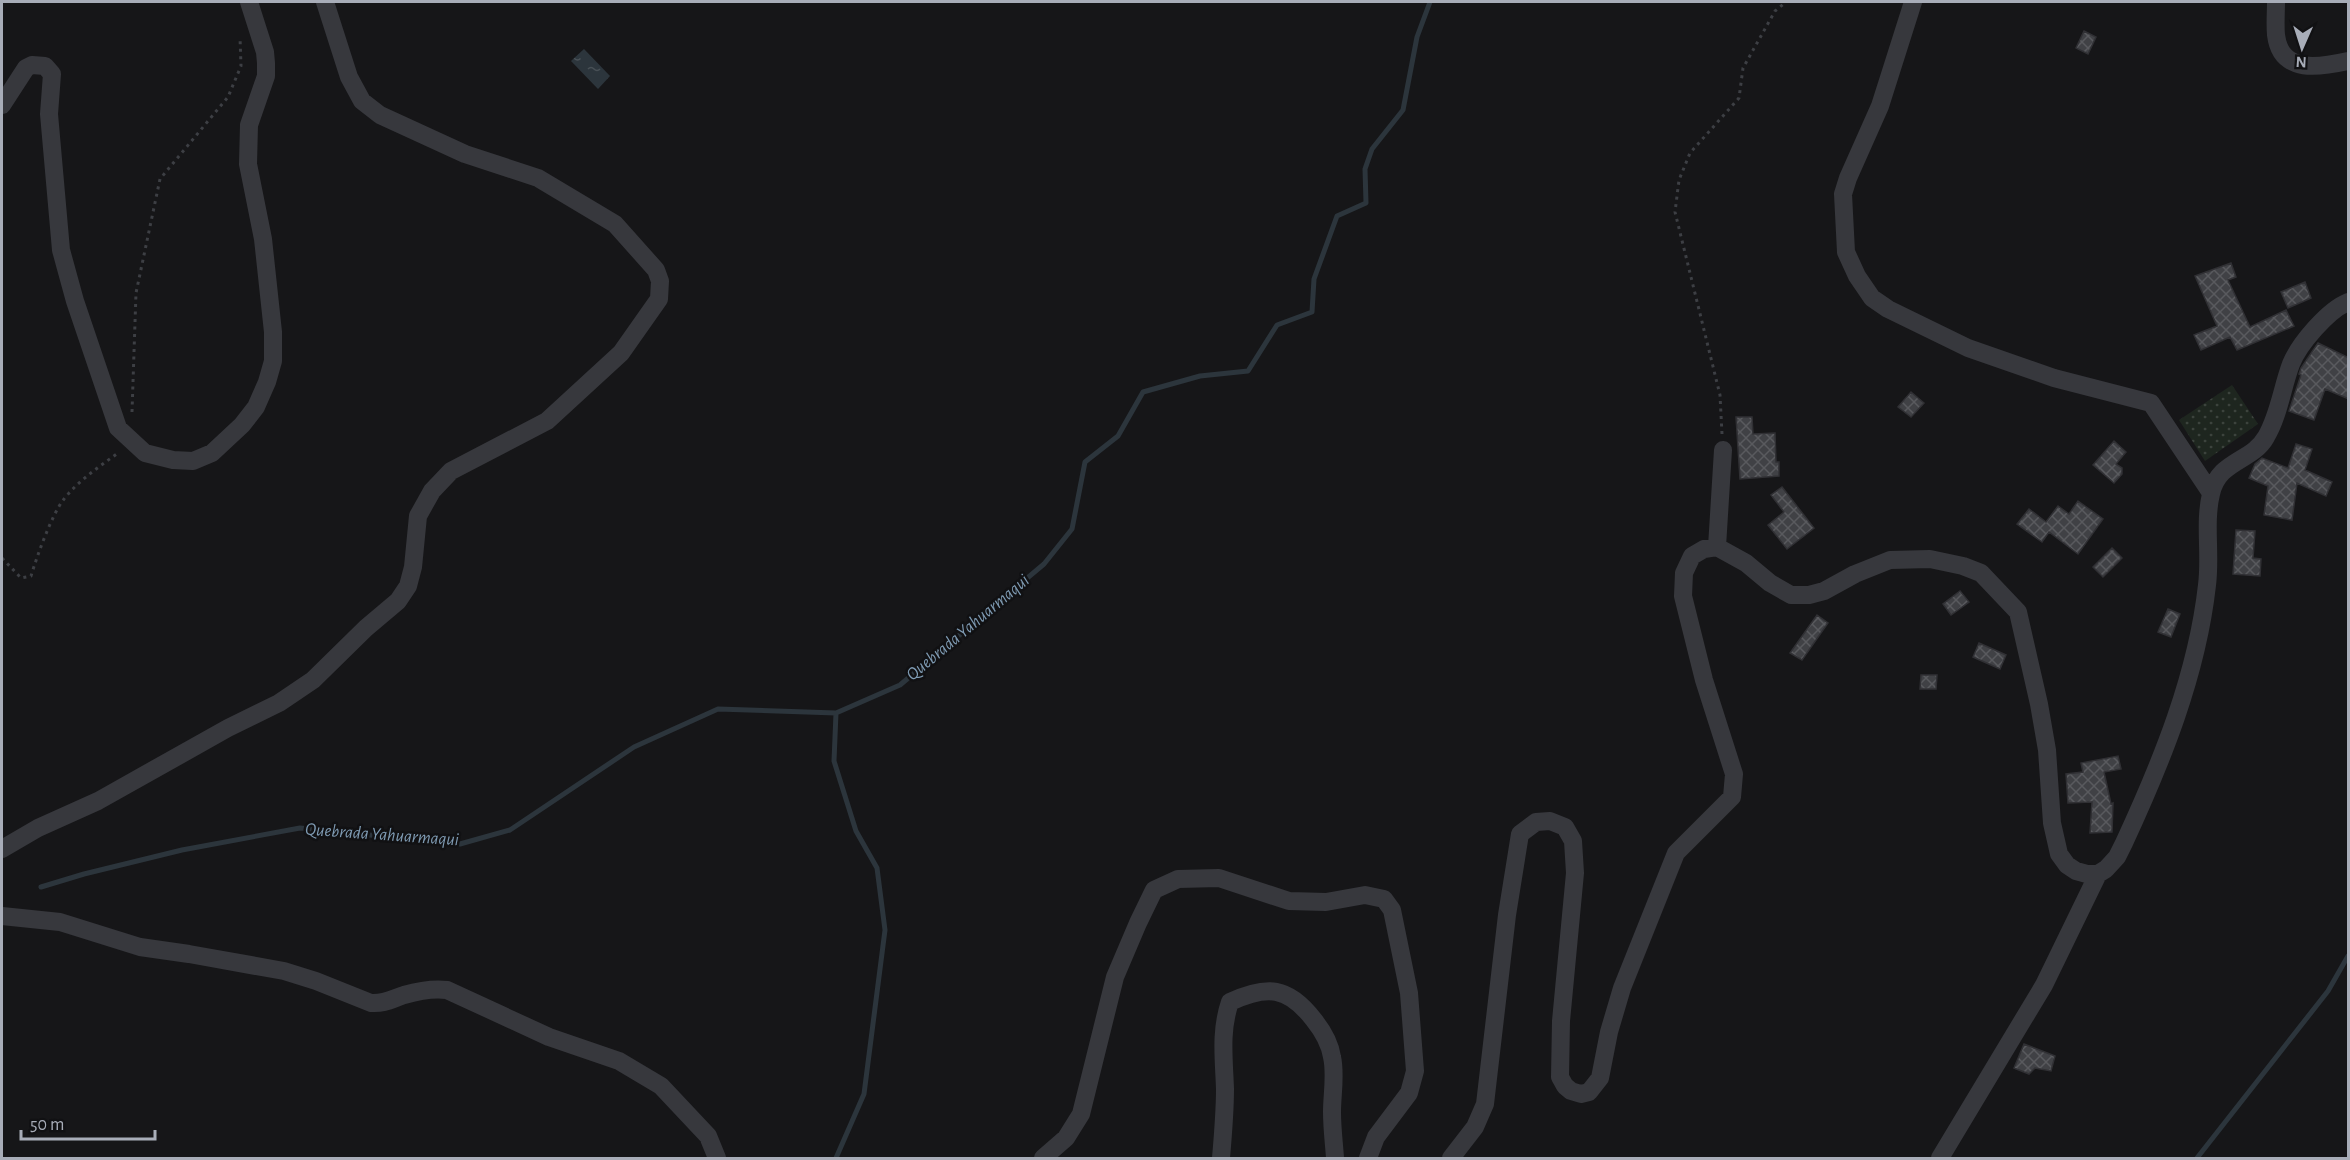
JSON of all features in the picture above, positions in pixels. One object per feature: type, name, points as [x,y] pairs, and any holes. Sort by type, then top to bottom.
[{"type":"street","points":[[2,105],[26,68],[37,65],[45,66],[50,70],[53,82],[49,114],[61,250],[104,392],[118,428],[145,453],[174,460],[193,461],[212,453],[242,425],[256,407],[273,361],[273,332],[263,239],[248,164],[249,125],[266,76],[266,63],[265,52],[249,2]]},
{"type":"street","points":[[2,849],[38,828],[98,801],[228,728],[279,703],[313,680],[366,628],[398,601],[408,586],[418,516],[432,491],[451,471],[469,460],[547,421],[621,353],[659,299],[660,280],[656,270],[615,224],[538,178],[465,154],[380,115],[362,101],[349,77],[325,2]]},
{"type":"street","points":[[1913,2],[1880,106],[1848,178],[1844,194],[1846,252],[1857,276],[1872,297],[1888,309],[1968,348],[2054,378],[2151,403],[2211,493]]},
{"type":"street","points":[[2276,2],[2277,37],[2287,57],[2306,67],[2349,61]]},
{"type":"street","points":[[1451,1158],[1475,1127],[1485,1104],[1507,915],[1520,834],[1536,822],[1550,821],[1565,827],[1573,841],[1575,873],[1561,1021],[1560,1077],[1571,1091],[1581,1094],[1589,1092],[1600,1078],[1609,1032],[1622,988],[1676,853],[1732,797],[1734,774],[1704,680],[1683,596],[1684,573],[1692,556],[1704,549],[1717,548],[1746,563],[1770,583],[1791,595],[1809,595],[1824,591],[1855,574],[1890,560],[1930,559],[1963,566],[1981,573],[2018,612],[2047,750],[2052,823],[2059,854],[2067,865],[2076,871],[2098,874],[2117,857],[2124,843],[2183,700],[2195,653],[2208,584],[2211,493],[2219,475],[2228,466],[2260,446],[2270,428],[2292,362],[2319,322],[2340,305],[2349,302]]},
{"type":"street","points":[[1717,548],[1723,450]]},
{"type":"street","points":[[1940,1158],[2044,985],[2098,874]]},
{"type":"street","points":[[1043,1158],[1066,1138],[1081,1114],[1115,977],[1154,890],[1178,879],[1218,878],[1289,901],[1326,902],[1365,895],[1384,899],[1392,910],[1409,993],[1415,1071],[1409,1093],[1376,1137],[1368,1158]]},
{"type":"street","points":[[2,916],[60,922],[140,947],[284,971],[371,1003],[380,1004],[403,995],[434,989],[447,990],[549,1037],[619,1060],[661,1086],[708,1136],[717,1158]]},
{"type":"street","points":[[1221,1158],[1225,1089],[1222,1060],[1223,1021],[1230,1002],[1251,992],[1269,991],[1286,994],[1306,1009],[1321,1029],[1332,1056],[1335,1158]]},
{"type":"path","points":[[1723,450],[1720,395],[1675,212],[1679,180],[1690,153],[1739,98],[1743,68],[1775,11],[1786,2]]},
{"type":"path","points":[[2,558],[21,578],[31,576],[38,554],[63,500],[88,475],[123,449],[132,427],[136,293],[160,179],[228,97],[241,66],[240,34]]},
{"type":"shaded area","points":[[2232,385],[2258,424],[2205,461],[2179,420]]},
{"type":"water","points":[[584,49],[610,76],[598,89],[571,61]]},
{"type":"building","points":[[2084,31],[2096,37],[2088,54],[2076,48]]},
{"type":"building","points":[[2231,263],[2236,277],[2228,280],[2250,327],[2286,310],[2294,326],[2237,350],[2230,337],[2201,350],[2194,335],[2217,326],[2195,276]]},
{"type":"building","points":[[2305,282],[2311,298],[2288,308],[2281,292]]},
{"type":"building","points":[[2318,343],[2349,358],[2349,399],[2325,389],[2314,420],[2289,411],[2301,375],[2299,374],[2301,368]]},
{"type":"building","points":[[1911,392],[1924,403],[1911,417],[1898,407]]},
{"type":"building","points":[[1736,417],[1752,417],[1753,434],[1775,433],[1779,476],[1740,479]]},
{"type":"building","points":[[2114,441],[2126,452],[2116,464],[2122,468],[2122,474],[2114,483],[2093,465]]},
{"type":"building","points":[[2296,444],[2312,449],[2305,470],[2332,482],[2326,496],[2297,483],[2292,520],[2264,515],[2268,486],[2249,478],[2255,464],[2262,458],[2288,468]]},
{"type":"building","points":[[1782,487],[1814,528],[1787,549],[1768,525],[1784,512],[1771,495]]},
{"type":"building","points":[[2078,501],[2103,519],[2078,554],[2049,532],[2042,542],[2017,524],[2029,509],[2046,522],[2058,506],[2069,514]]},
{"type":"building","points":[[2236,530],[2255,531],[2253,558],[2261,559],[2260,576],[2233,574]]},
{"type":"building","points":[[2112,548],[2122,558],[2103,577],[2093,567]]},
{"type":"building","points":[[1960,591],[1969,602],[1951,615],[1943,604]]},
{"type":"building","points":[[2168,609],[2180,614],[2171,637],[2158,632]]},
{"type":"building","points":[[1817,615],[1828,623],[1802,660],[1790,653]]},
{"type":"building","points":[[1979,643],[2006,655],[2000,669],[1973,657]]},
{"type":"building","points":[[1921,675],[1937,675],[1936,689],[1920,689]]},
{"type":"building","points":[[2118,756],[2121,769],[2104,772],[2111,804],[2113,803],[2112,832],[2090,833],[2092,802],[2068,803],[2066,774],[2083,772],[2081,763]]},
{"type":"building","points":[[2024,1044],[2055,1056],[2051,1071],[2035,1068],[2029,1074],[2014,1068]]},
{"type":"waterway","name":"Quebrada Yahuarmaqui","points":[[41,887],[182,850],[300,828],[460,844],[510,830],[634,747],[718,709],[836,713],[900,685],[1044,564],[1072,529],[1085,462],[1118,436],[1143,392],[1200,376],[1248,371],[1277,325],[1312,312],[1314,279],[1337,216],[1366,203],[1365,169],[1372,149],[1403,110],[1417,37],[1430,2]]},
{"type":"waterway","points":[[836,713],[834,761],[856,831],[877,868],[885,930],[864,1094],[836,1158]]},
{"type":"waterway","points":[[2197,1158],[2328,991],[2348,956]]}]
